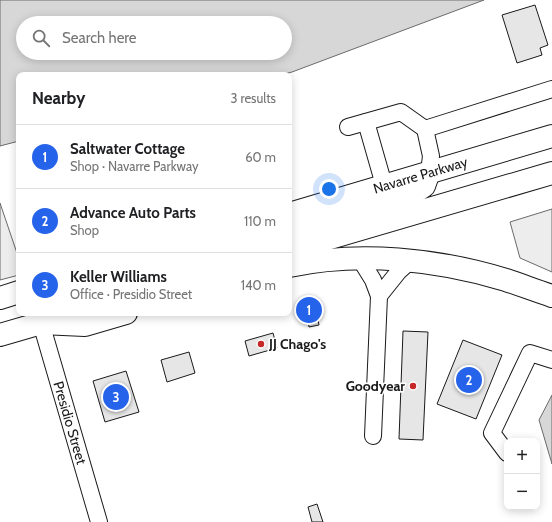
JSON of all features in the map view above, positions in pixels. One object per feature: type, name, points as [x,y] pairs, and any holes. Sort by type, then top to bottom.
[{"type":"highway","name":"Navarre Parkway","points":[[292,213],[552,136]]},
{"type":"highway","points":[[292,231],[408,197],[424,186],[429,172]]},
{"type":"highway","points":[[292,249],[552,173]]},
{"type":"highway","points":[[292,266],[337,259],[410,261],[458,268],[486,275],[552,296]]},
{"type":"highway","points":[[0,298],[16,293]]},
{"type":"highway","points":[[0,335],[66,316]]},
{"type":"highway","points":[[42,323],[85,325],[116,316]]},
{"type":"street","points":[[425,129],[552,89]]},
{"type":"street","points":[[348,127],[401,112],[425,129],[430,156],[429,172]]},
{"type":"street","points":[[366,122],[384,185]]},
{"type":"street","points":[[360,259],[373,280],[379,296],[373,436]]},
{"type":"street","points":[[379,296],[399,271],[410,261]]},
{"type":"street","name":"Presidio Street","points":[[42,323],[99,522]]},
{"type":"street","points":[[504,449],[492,434],[530,352],[552,360]]},
{"type":"shaded area","points":[[0,0],[484,0],[292,72],[16,72],[16,142],[0,146]]},
{"type":"shaded area","points":[[0,203],[16,250],[16,276],[0,280]]},
{"type":"shaded area","points":[[552,209],[552,272],[520,258],[510,222]]},
{"type":"shaded area","points":[[552,395],[552,464],[539,420]]},
{"type":"building","points":[[535,5],[548,45],[540,48],[542,55],[517,63],[502,15]]},
{"type":"building","points":[[314,297],[319,325],[309,327],[308,321],[303,322],[300,299]]},
{"type":"building","name":"Goodyear","points":[[403,331],[428,332],[423,440],[399,439]]},
{"type":"building","name":"JJ Chago's","points":[[273,333],[277,348],[249,356],[245,341]]},
{"type":"building","points":[[463,340],[502,355],[476,419],[437,404]]},
{"type":"building","points":[[189,352],[195,373],[167,382],[161,360]]},
{"type":"building","points":[[126,371],[139,412],[105,422],[93,381]]},
{"type":"building","points":[[317,504],[323,522],[312,522],[308,507]]},
{"type":"place","name":"Saltwater Cottage","points":[[309,310]]},
{"type":"place","name":"JJ Chago's","points":[[261,344]]},
{"type":"place","name":"Advance Auto Parts","points":[[469,380]]},
{"type":"place","name":"Goodyear","points":[[413,386]]},
{"type":"place","name":"Keller Williams","points":[[116,397]]}]
